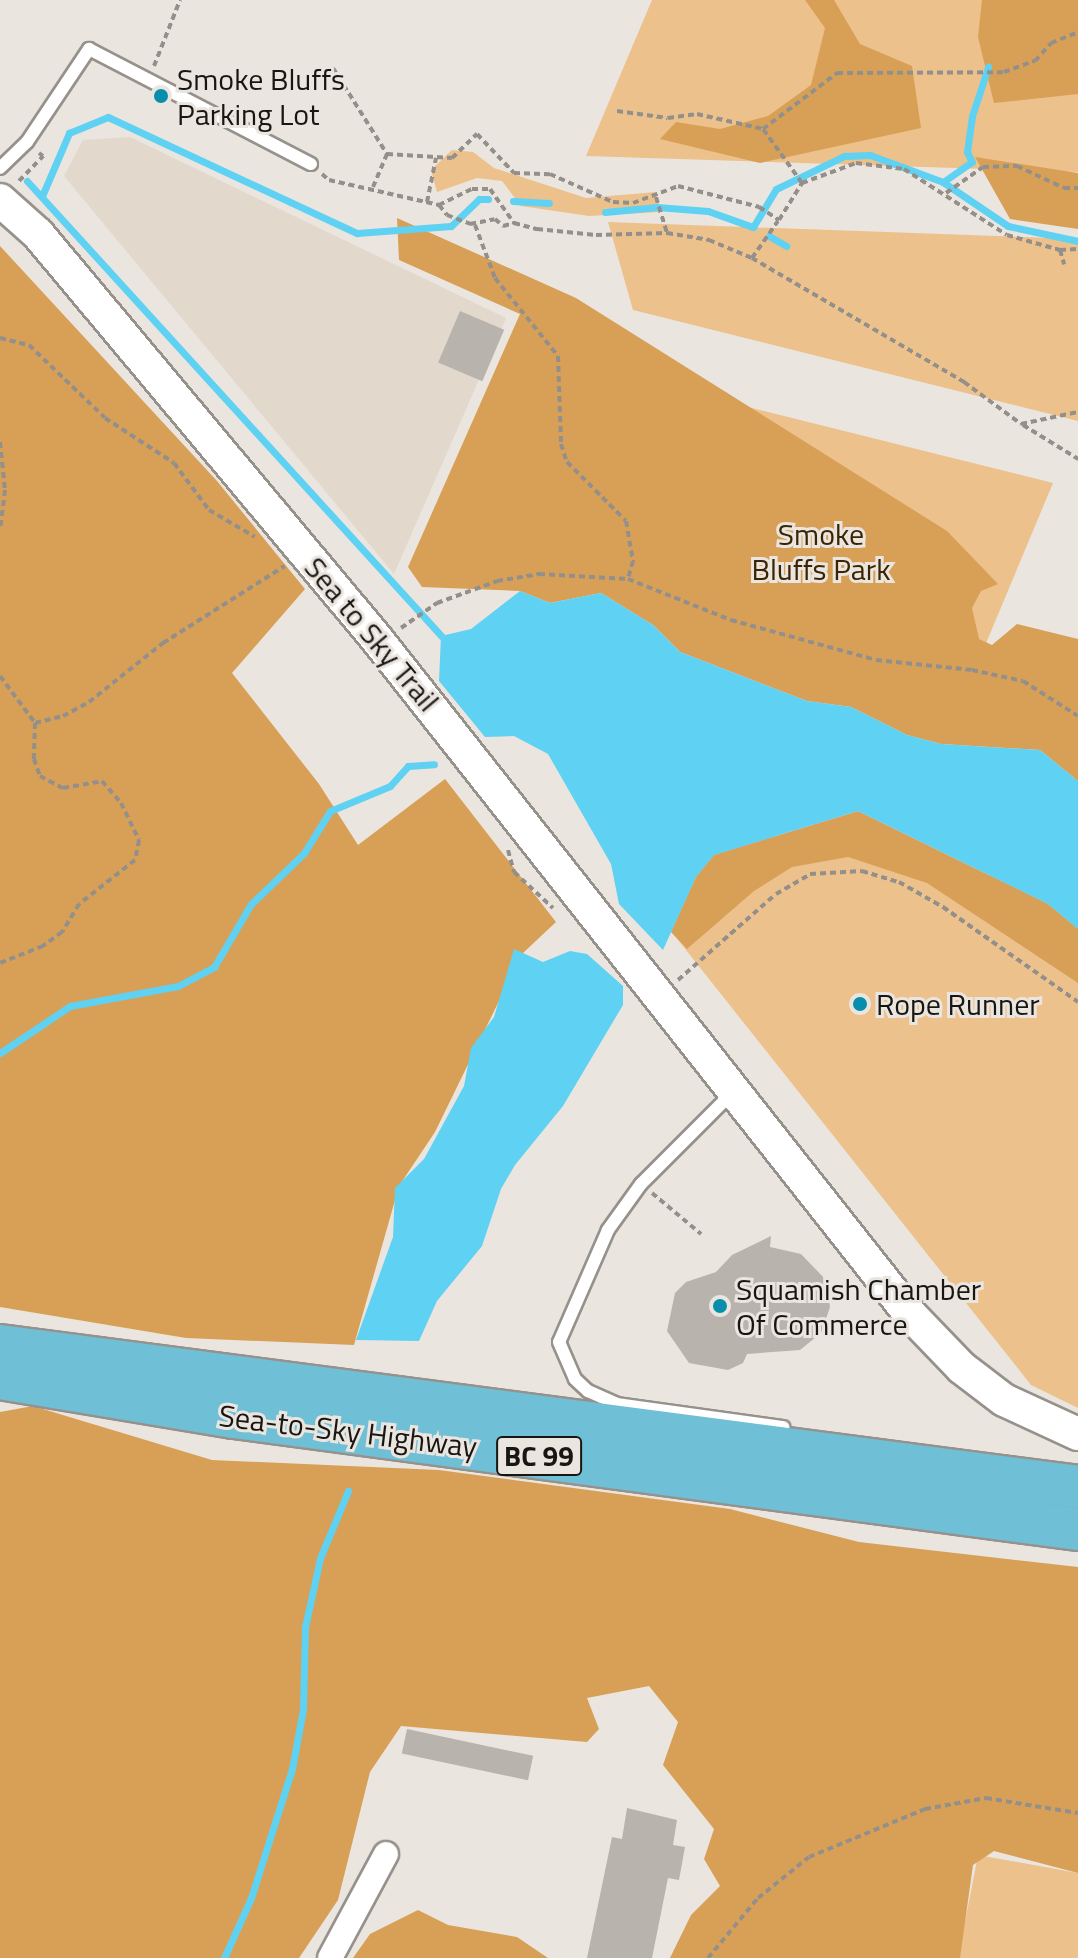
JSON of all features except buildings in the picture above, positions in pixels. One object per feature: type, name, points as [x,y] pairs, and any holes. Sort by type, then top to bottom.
[{"type":"highway","name":"Sea-to-Sky Highway","points":[[0,1346],[1078,1487]]},
{"type":"highway","name":"Sea-to-Sky Highway","points":[[0,1378],[234,1417],[1078,1529]]},
{"type":"street","points":[[0,200],[38,234],[382,646],[909,1313],[962,1368],[1004,1400],[1078,1434]]},
{"type":"street","points":[[330,1958],[386,1854]]},
{"type":"lane","points":[[0,168],[27,142],[89,49],[311,164]]},
{"type":"lane","points":[[733,1092],[641,1184],[608,1230],[559,1342],[567,1367],[588,1391],[617,1404],[804,1430]]},
{"type":"lane","points":[[833,1438],[903,1465]]},
{"type":"path","points":[[147,79],[179,14],[180,0]]},
{"type":"path","points":[[763,129],[837,73],[1004,72],[1035,61],[1051,43],[1078,32]]},
{"type":"path","points":[[333,68],[387,154]]},
{"type":"path","points":[[617,111],[668,118],[697,114],[763,129],[791,172],[802,183]]},
{"type":"path","points":[[387,154],[452,158],[477,134],[519,175],[550,174],[613,202],[658,199],[678,186],[759,207],[779,220]]},
{"type":"path","points":[[372,188],[387,154]]},
{"type":"path","points":[[427,202],[436,158]]},
{"type":"path","points":[[752,258],[802,183],[856,163],[904,169],[946,193],[1007,235],[1060,250],[1078,249]]},
{"type":"path","points":[[311,164],[329,180],[439,205],[451,218],[472,224],[495,219],[503,226],[514,223],[596,235],[666,230],[709,240],[752,258],[964,382],[1021,424],[1078,459]]},
{"type":"path","points":[[946,193],[983,167],[1017,166],[1064,188],[1078,188]]},
{"type":"path","points":[[439,205],[472,189],[490,189],[514,223]]},
{"type":"path","points":[[658,199],[666,230]]},
{"type":"path","points":[[472,224],[495,278],[558,356],[561,444],[567,462],[626,521],[633,561],[628,579]]},
{"type":"path","points":[[1060,250],[1064,264]]},
{"type":"path","points":[[0,338],[29,345],[105,418],[174,463],[209,510],[258,539]]},
{"type":"path","points":[[1021,424],[1078,412]]},
{"type":"path","points":[[0,442],[5,490],[0,530]]},
{"type":"path","name":"Sea to Sky Trail","points":[[277,557],[295,576]]},
{"type":"path","points":[[35,723],[89,702],[223,604],[286,565]]},
{"type":"path","points":[[382,646],[437,603],[497,581],[539,574],[628,579],[731,620],[876,660],[972,670],[1023,681],[1078,716]]},
{"type":"path","points":[[0,676],[35,723],[34,759],[40,776],[63,788],[102,781],[121,803],[139,840],[135,860],[79,904],[62,932],[0,963]]},
{"type":"path","points":[[506,845],[514,872],[557,912]]},
{"type":"path","points":[[669,987],[776,894],[810,874],[862,871],[899,882],[943,907],[1078,1002]]},
{"type":"path","points":[[641,1184],[701,1234]]},
{"type":"path","points":[[708,1958],[758,1898],[809,1857],[925,1809],[986,1798],[1078,1813]]},
{"type":"shaded area","points":[[652,0],[1078,0],[1078,172],[586,156]]},
{"type":"shaded area","points":[[130,137],[506,318],[394,574],[64,176],[83,140]]},
{"type":"shaded area","points":[[452,150],[473,152],[494,168],[586,198],[656,192],[660,212],[589,216],[521,206],[502,181],[477,178],[437,192],[431,170]]},
{"type":"shaded area","points":[[608,222],[1078,239],[1078,421],[633,310]]},
{"type":"shaded area","points":[[708,397],[1053,483],[959,708]]},
{"type":"shaded area","points":[[730,828],[1078,891],[1078,1408],[1031,1385],[663,921]]},
{"type":"shaded area","points":[[978,1855],[1078,1873],[1078,1958],[958,1958]]},
{"type":"green space","points":[[805,0],[834,0],[860,44],[912,66],[921,128],[760,163],[660,139],[676,122],[720,129],[768,116],[811,85],[825,28]]},
{"type":"green space","points":[[982,0],[1078,0],[1078,94],[994,103],[978,37]]},
{"type":"green space","points":[[975,157],[1078,173],[1078,229],[1010,219]]},
{"type":"green space","name":"Smoke Bluffs Park","points":[[397,218],[576,298],[947,531],[998,584],[981,591],[972,608],[979,639],[992,645],[1017,624],[1078,639],[1078,781],[1040,750],[941,744],[907,735],[851,707],[807,701],[680,652],[653,625],[601,593],[550,603],[520,591],[422,587],[408,567],[520,314],[399,260]]},
{"type":"green space","points":[[0,246],[217,481],[305,589],[232,673],[319,784],[358,845],[445,779],[556,922],[522,954],[435,1132],[399,1186],[354,1345],[186,1338],[0,1307]]},
{"type":"green space","points":[[858,811],[1048,904],[1078,929],[1078,983],[927,883],[848,857],[792,867],[754,891],[687,949],[671,932],[696,877],[714,855]]},
{"type":"green space","points":[[33,1406],[212,1460],[439,1470],[730,1509],[859,1542],[1078,1567],[1078,1873],[994,1851],[973,1865],[960,1958],[670,1958],[691,1915],[720,1886],[704,1859],[714,1829],[663,1765],[678,1722],[649,1686],[587,1698],[599,1729],[587,1742],[401,1726],[370,1772],[338,1900],[299,1958],[0,1958],[0,1412]]},
{"type":"green space","points":[[418,1910],[448,1925],[517,1937],[548,1958],[353,1958],[370,1934]]},
{"type":"water","points":[[520,591],[550,603],[601,593],[653,625],[680,652],[807,701],[851,707],[907,735],[941,744],[1040,750],[1078,781],[1078,929],[1048,904],[858,811],[714,855],[696,877],[663,950],[619,904],[611,864],[548,754],[514,736],[485,737],[439,681],[441,636],[471,629]]},
{"type":"water","points":[[514,949],[543,962],[570,951],[587,954],[623,986],[623,1005],[563,1106],[515,1165],[501,1189],[482,1246],[437,1301],[419,1341],[356,1340],[393,1237],[395,1188],[424,1159],[464,1086],[471,1048],[494,1017]]},
{"type":"waterway","points":[[943,182],[972,162],[967,152],[972,116],[988,67]]},
{"type":"waterway","points":[[42,196],[69,133],[108,117],[357,233],[451,226],[479,199],[488,199]]},
{"type":"waterway","points":[[605,212],[657,207],[708,211],[753,227],[776,189],[844,156],[870,155],[943,182],[1008,226],[1078,241]]},
{"type":"waterway","points":[[27,181],[446,641]]},
{"type":"waterway","points":[[513,201],[549,203]]},
{"type":"waterway","points":[[769,236],[786,246]]},
{"type":"waterway","points":[[0,1053],[70,1006],[178,986],[214,967],[251,904],[304,853],[330,811],[390,786],[408,766],[434,764]]},
{"type":"waterway","points":[[224,1958],[251,1898],[292,1769],[303,1709],[305,1627],[320,1558],[348,1491]]},
{"type":"place","name":"Smoke Bluffs Parking Lot","points":[[161,96]]},
{"type":"place","name":"Rope Runner","points":[[860,1004]]},
{"type":"place","name":"Squamish Chamber Of Commerce","points":[[720,1306]]}]
